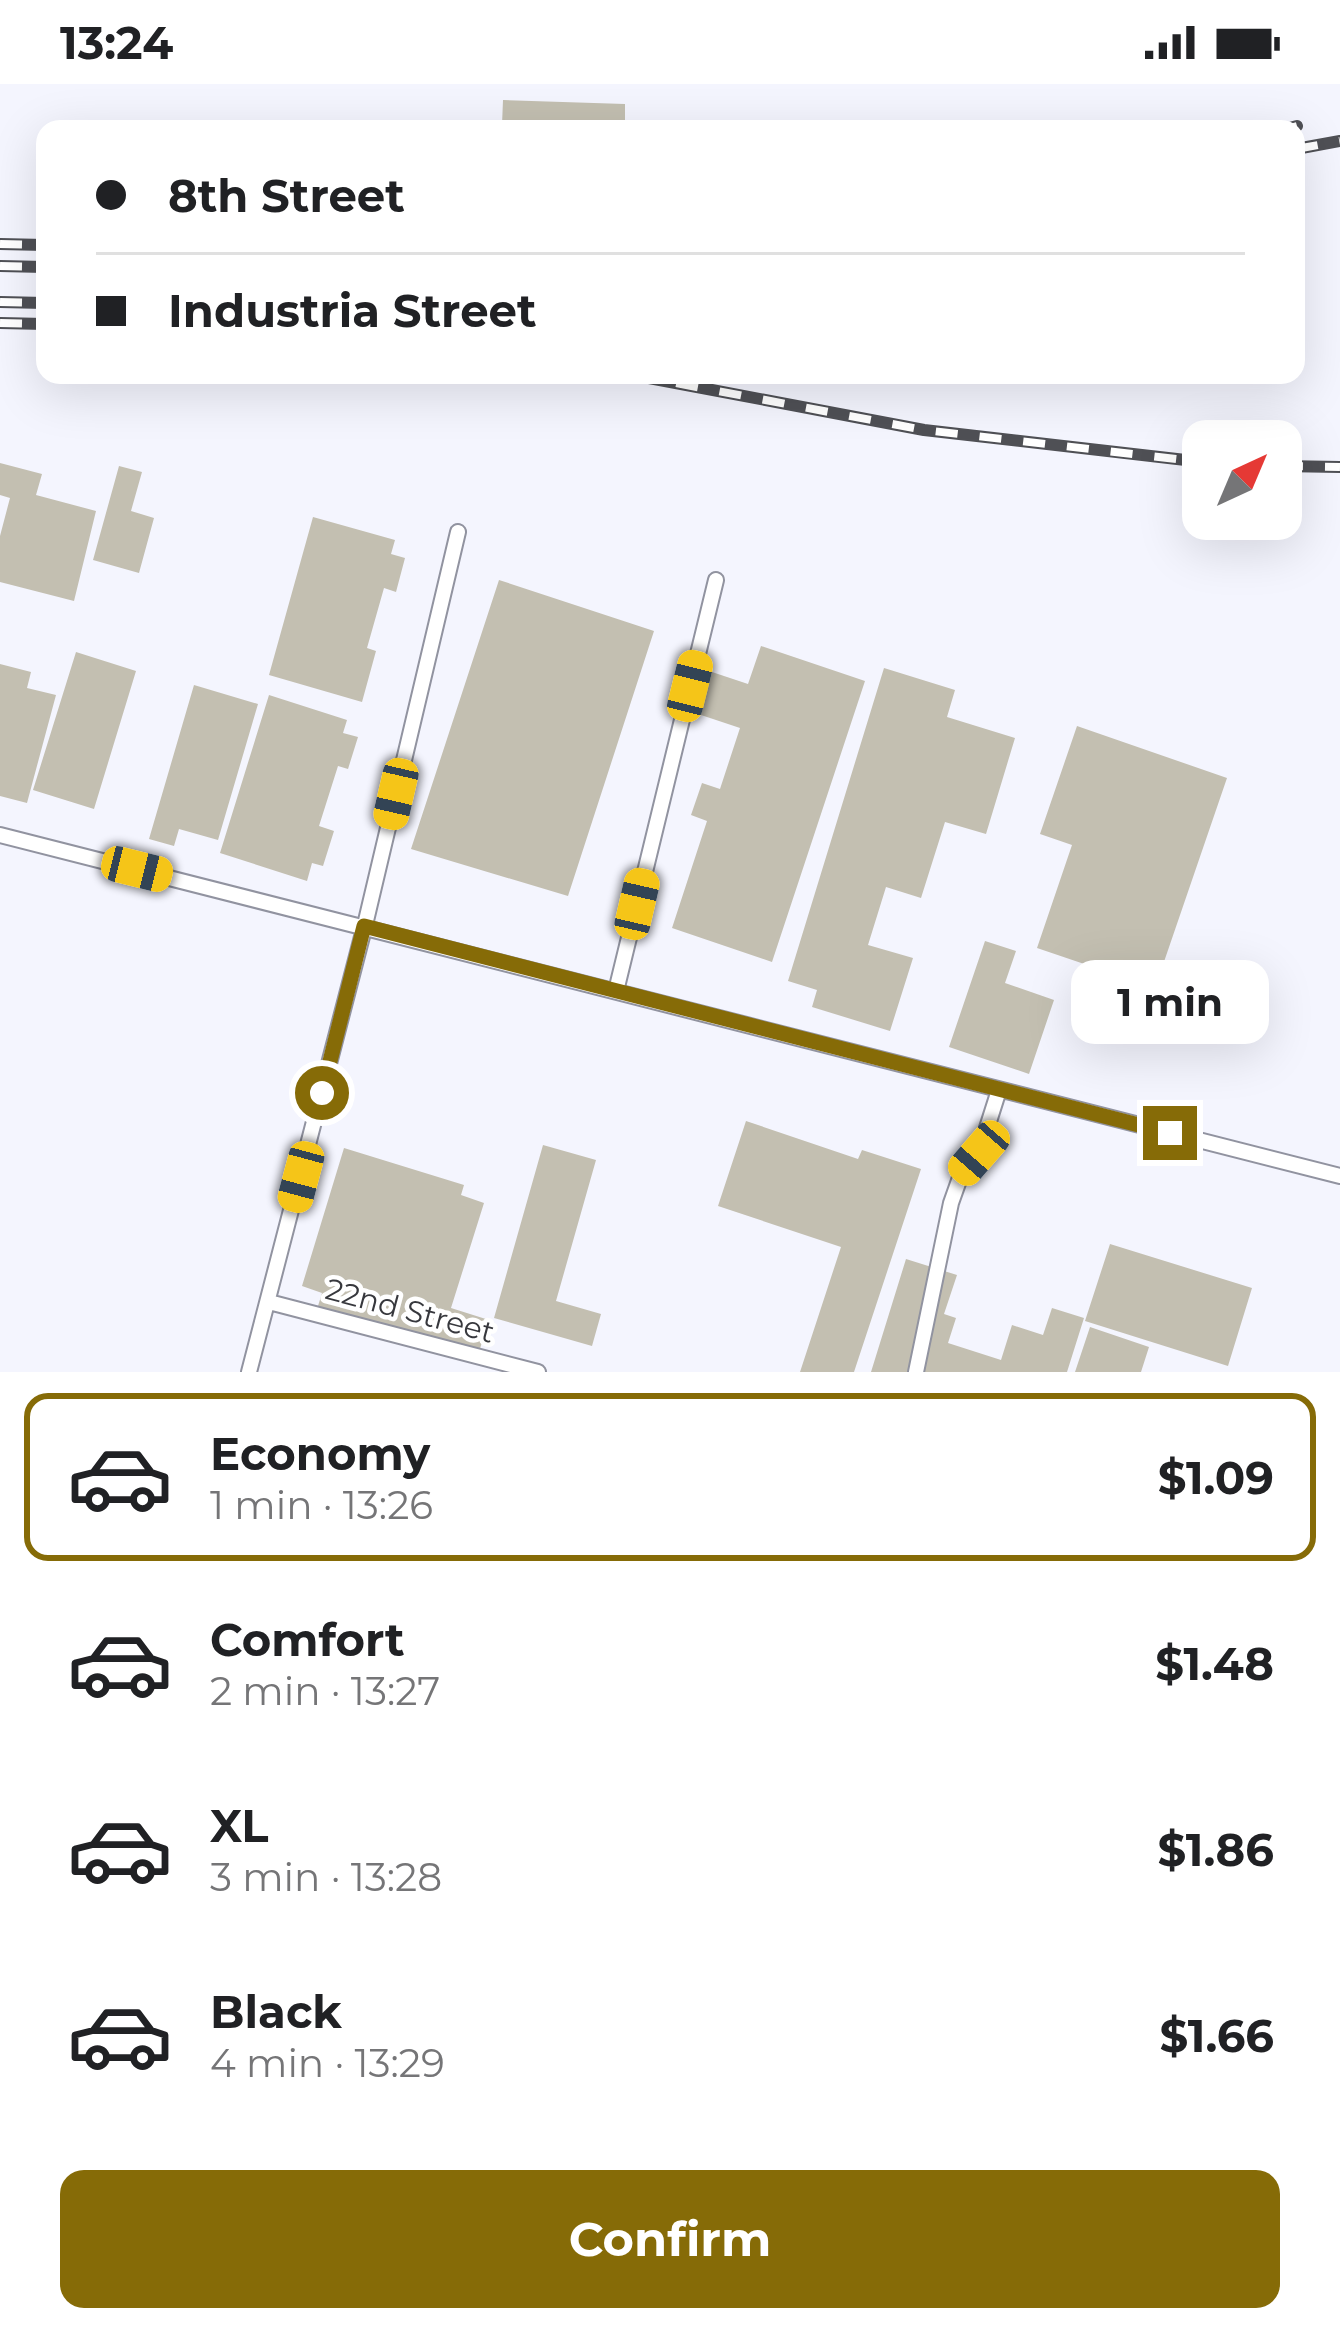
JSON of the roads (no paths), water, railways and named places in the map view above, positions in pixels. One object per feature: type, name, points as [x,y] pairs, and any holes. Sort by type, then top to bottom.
[{"type":"lane","points":[[249,1372],[364,926],[458,532]]},
{"type":"lane","points":[[616,991],[716,580]]},
{"type":"lane","points":[[0,835],[1340,1176]]},
{"type":"lane","points":[[916,1372],[951,1203],[962,1172],[979,1153],[999,1090]]},
{"type":"lane","name":"22nd Street","points":[[269,1302],[538,1372]]},
{"type":"railway","points":[[1305,147],[1340,141]]},
{"type":"railway","points":[[0,244],[36,245]]},
{"type":"railway","points":[[0,266],[36,267]]},
{"type":"railway","points":[[0,302],[36,303]]},
{"type":"railway","points":[[0,323],[36,324]]},
{"type":"railway","points":[[681,384],[924,430],[1182,460]]},
{"type":"railway","points":[[1302,466],[1340,467]]}]
